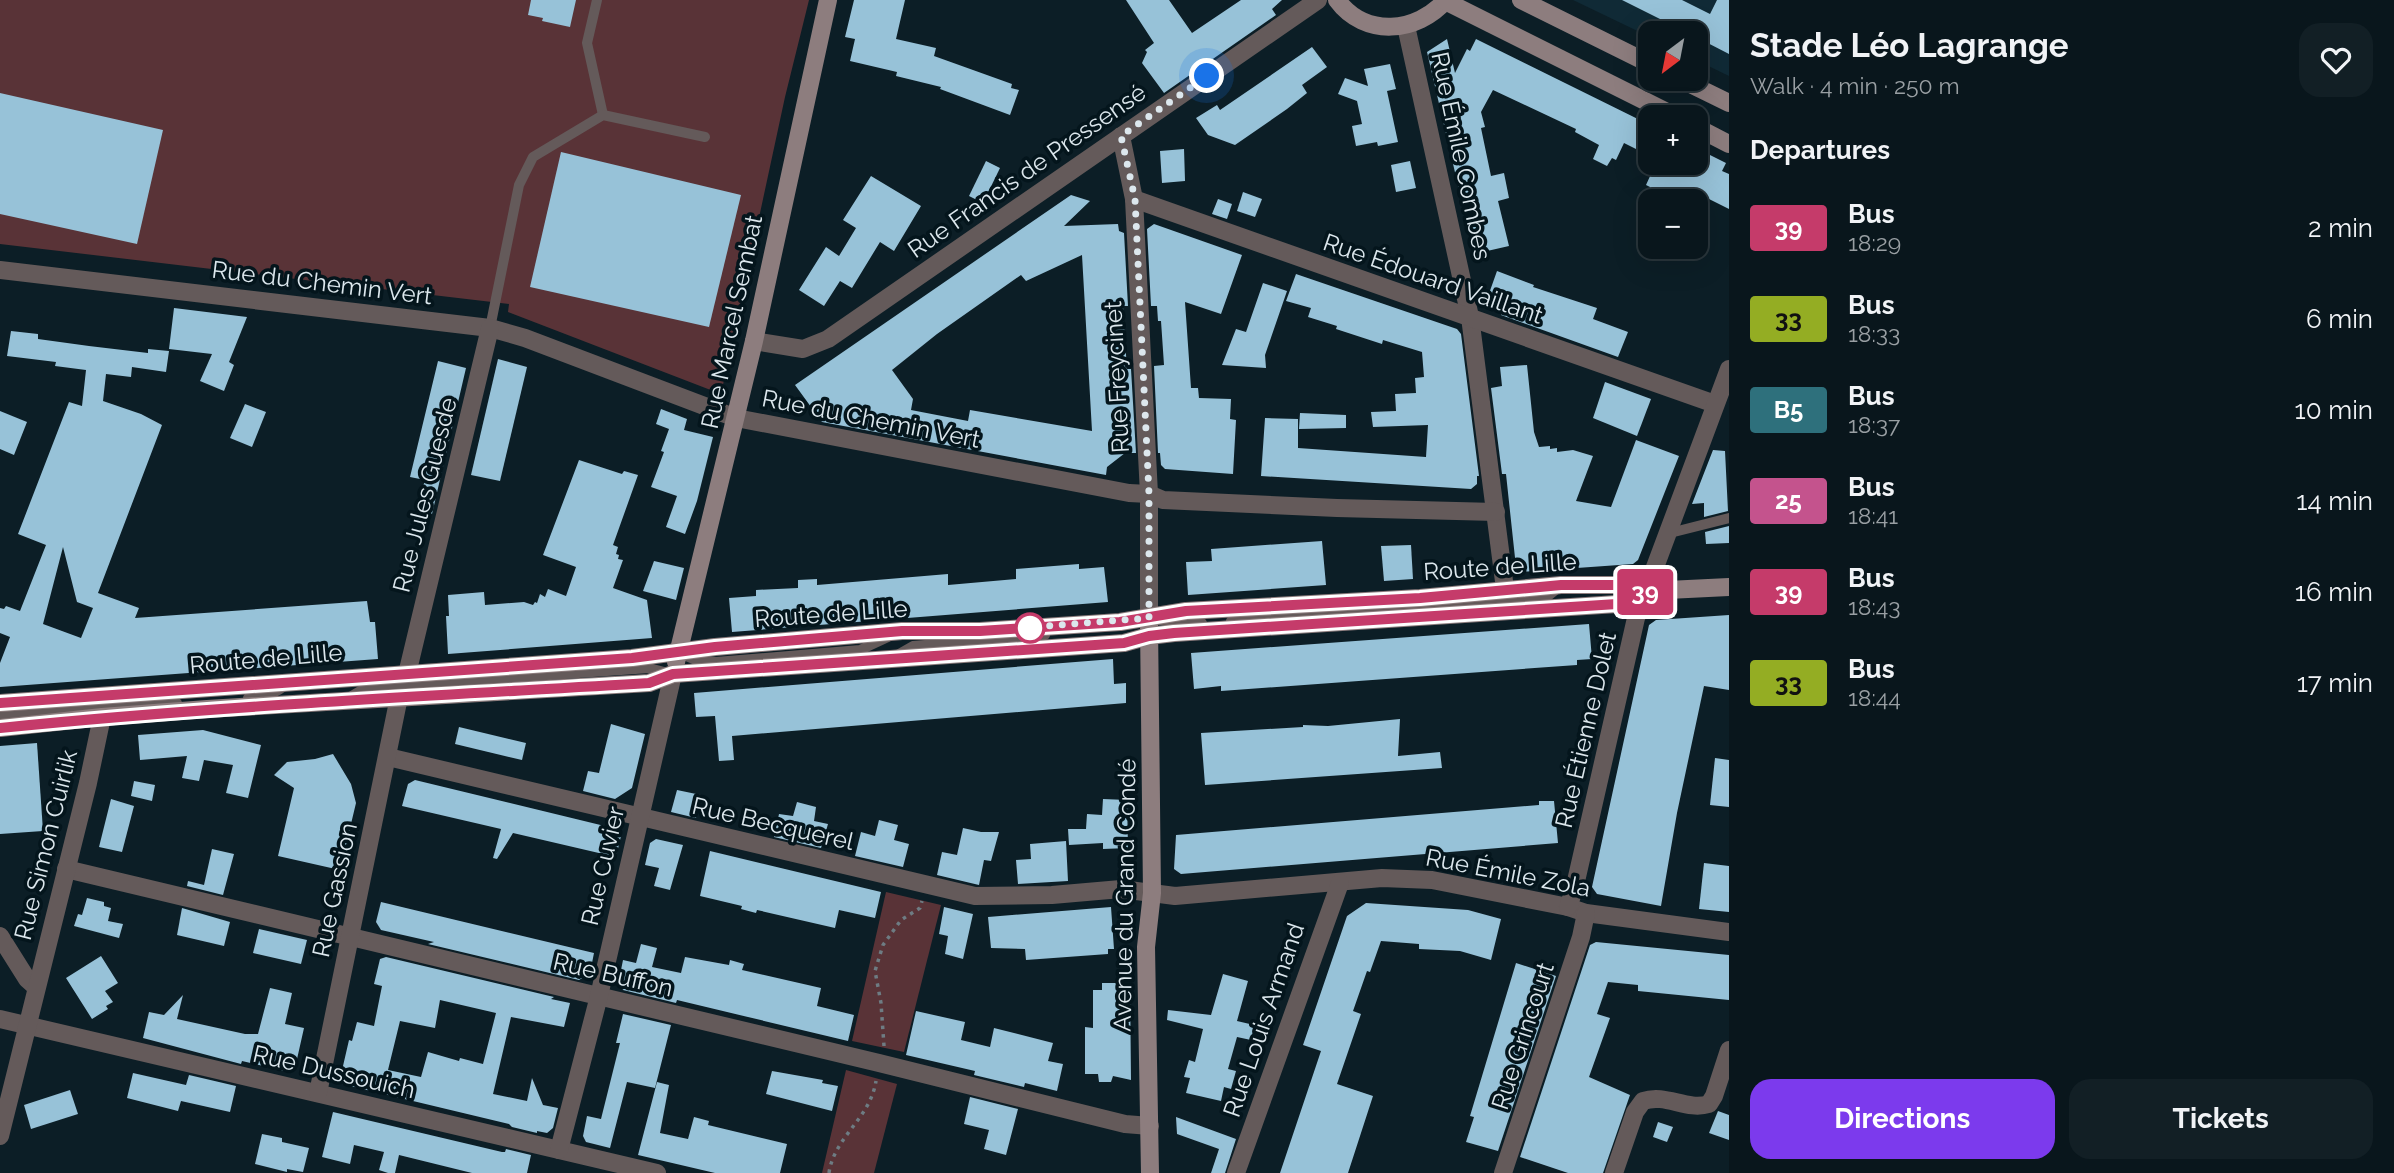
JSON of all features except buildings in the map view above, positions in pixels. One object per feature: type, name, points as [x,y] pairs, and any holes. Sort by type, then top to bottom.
[{"type":"main road","name":"Rue Marcel Sembat","points":[[673,674],[754,341],[828,0]]},
{"type":"main road","points":[[1337,0],[1355,17],[1371,24],[1389,27],[1406,26],[1421,21],[1446,1],[1652,105]]},
{"type":"main road","points":[[1521,0],[1638,58]]},
{"type":"main road","points":[[1704,91],[1729,103]]},
{"type":"main road","points":[[1708,133],[1729,144]]},
{"type":"main road","name":"Route de Lille","points":[[0,728],[102,717],[649,683],[673,674],[1124,643],[1149,627],[1186,611],[1420,598],[1561,585],[1615,585],[1647,591]]},
{"type":"main road","points":[[1647,591],[1729,587]]},
{"type":"main road","name":"Route de Lille","points":[[0,704],[678,653],[715,647],[902,631],[1303,623],[1617,604],[1647,591]]},
{"type":"main road","name":"Avenue du Grand Condé","points":[[1149,627],[1152,893],[1146,947],[1150,1173]]},
{"type":"street","name":"Rue Francis de Pressensé","points":[[754,341],[803,349],[828,339],[1318,0]]},
{"type":"street","name":"Rue Émile Combes","points":[[1406,26],[1470,317],[1505,589]]},
{"type":"street","name":"Rue Freycinet","points":[[1121,136],[1135,199],[1149,494],[1149,627]]},
{"type":"street","name":"Rue Édouard Vaillant","points":[[1135,199],[1715,404]]},
{"type":"street","name":"Rue du Chemin Vert","points":[[0,270],[490,328],[525,338],[736,418],[1129,493],[1149,494],[1163,500],[1496,512]]},
{"type":"street","name":"Rue Jules Guesde","points":[[407,674],[490,328]]},
{"type":"street","name":"Rue Étienne Dolet","points":[[1568,907],[1636,618],[1729,369]]},
{"type":"street","name":"Rue Cuvier","points":[[559,1150],[599,996],[673,674]]},
{"type":"street","name":"Rue Gassion","points":[[318,1093],[399,697]]},
{"type":"street","name":"Rue Simon Cuirlik","points":[[0,1136],[102,717]]},
{"type":"street","name":"Rue Becquerel","points":[[388,757],[975,896],[1001,897],[1121,889],[1152,893]]},
{"type":"street","name":"Rue Buffon","points":[[66,869],[1125,1124],[1150,1126]]},
{"type":"street","name":"Rue Émile Zola","points":[[1152,893],[1175,896],[1382,878],[1432,880],[1586,913],[1729,932]]},
{"type":"street","name":"Rue Louis Armand","points":[[1236,1173],[1340,883]]},
{"type":"street","name":"Rue Grincourt","points":[[1503,1173],[1581,937],[1586,913]]},
{"type":"street","points":[[0,936],[27,979],[36,987]]},
{"type":"street","name":"Rue Dussouich","points":[[0,1019],[657,1173]]},
{"type":"street","points":[[1614,1173],[1635,1112],[1643,1101],[1653,1098],[1698,1108],[1709,1104],[1729,1050]]},
{"type":"lane","points":[[597,0],[587,43],[603,114]]},
{"type":"lane","points":[[490,328],[519,185],[533,158],[603,114],[705,137]]},
{"type":"lane","points":[[1666,534],[1729,518]]},
{"type":"lane","points":[[1149,627],[1173,623],[1547,597],[1561,585]]},
{"type":"lane","points":[[344,701],[360,691],[379,687],[649,668],[673,674]]},
{"type":"lane","points":[[0,715],[259,698],[278,691],[289,682]]},
{"type":"path","points":[[829,1173],[838,1146],[859,1121],[873,1097],[885,1043],[876,971],[883,945],[901,920],[920,908],[925,885]]},
{"type":"shaded area","points":[[0,0],[809,0],[785,97],[721,394],[508,312],[509,304],[0,244]]},
{"type":"shaded area","points":[[1573,0],[1729,0],[1729,76],[1708,66],[1708,21],[1638,21],[1638,31]]},
{"type":"shaded area","points":[[886,892],[941,905],[904,1052],[852,1041]]},
{"type":"shaded area","points":[[846,1070],[897,1084],[874,1173],[822,1173]]},
{"type":"bus line","name":"39","points":[[0,703],[632,658],[715,647],[902,631],[980,631],[1120,622],[1186,611],[1420,598],[1561,585],[1615,585],[1647,591],[1617,604],[1283,624],[1174,633],[1124,643],[673,674],[649,683],[207,709],[0,728]]},
{"type":"route","points":[[1030,628],[1021,628],[1149,618],[1149,494],[1136,266],[1135,199],[1121,136],[1207,76]]}]
